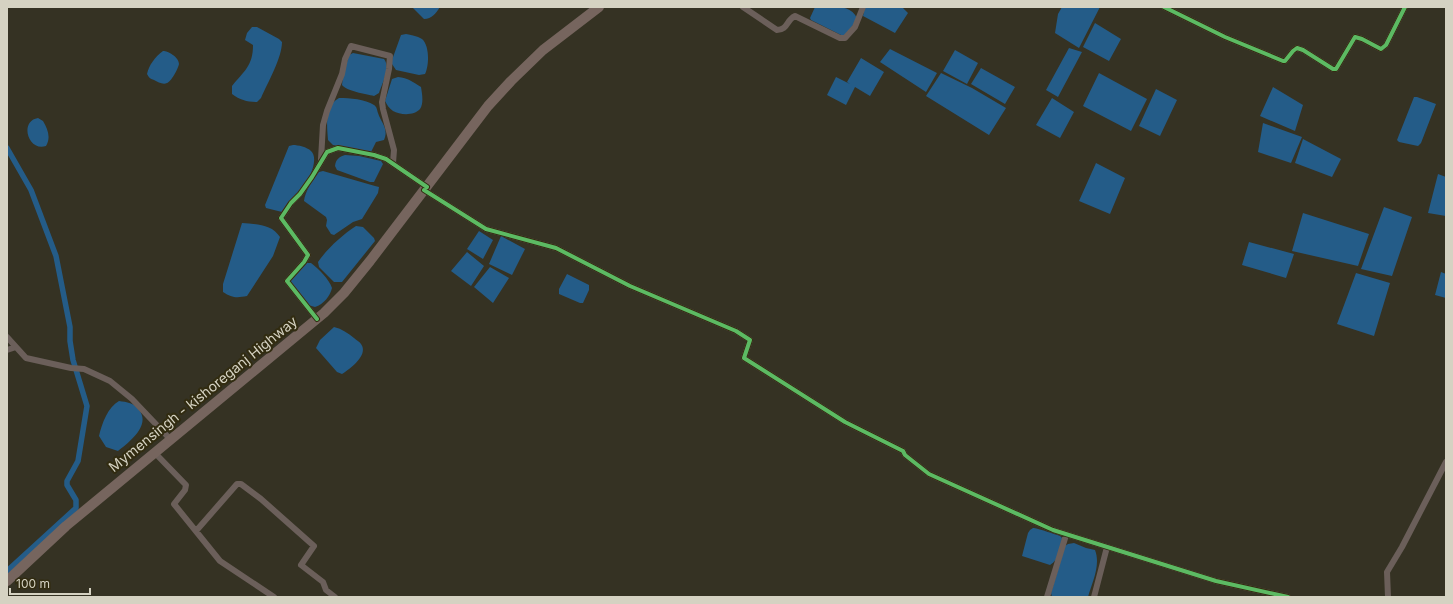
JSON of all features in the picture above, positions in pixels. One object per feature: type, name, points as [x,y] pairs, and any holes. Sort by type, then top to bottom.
[{"type":"main road","name":"Mymensingh - kishoreganj Highway","points":[[7,581],[66,526],[317,319],[352,282],[488,106],[511,80],[554,41],[599,7]]},
{"type":"street","points":[[743,7],[777,30],[784,29],[788,21],[795,16],[840,38],[845,38],[855,27],[862,7]]},
{"type":"street","points":[[1164,7],[1225,37],[1283,61],[1285,61],[1296,48],[1302,50],[1333,69],[1336,69],[1353,39],[1356,37],[1362,38],[1383,49],[1405,7]]},
{"type":"street","points":[[321,160],[323,124],[336,85],[342,74],[345,59],[351,46],[390,56],[382,109],[394,150],[393,163]]},
{"type":"street","points":[[317,319],[287,282],[308,255],[281,218],[317,170],[326,152],[338,148],[374,155],[393,163],[426,188],[486,229],[556,248],[630,286],[736,331],[750,340],[744,358],[845,422],[903,451],[905,455],[929,474],[1053,530],[1216,581],[1288,597]]},
{"type":"street","points":[[7,337],[26,358],[71,368],[84,369],[110,381],[145,411],[170,439]]},
{"type":"street","points":[[7,350],[16,347]]},
{"type":"street","points":[[154,452],[186,485],[185,490],[174,504],[220,561],[274,597]]},
{"type":"street","points":[[1388,597],[1388,572],[1446,462]]},
{"type":"street","points":[[196,531],[237,484],[240,484],[261,499],[314,546],[301,565],[323,582],[326,590],[335,597]]},
{"type":"street","points":[[1047,597],[1066,534]]},
{"type":"street","points":[[1094,597],[1107,547]]},
{"type":"water","points":[[412,7],[440,7],[432,17],[424,19]]},
{"type":"water","points":[[815,7],[844,8],[854,13],[857,18],[845,35],[841,35],[811,20],[810,18]]},
{"type":"water","points":[[865,7],[902,7],[908,13],[895,33],[863,16]]},
{"type":"water","points":[[1062,7],[1100,7],[1079,48],[1055,33],[1058,14]]},
{"type":"water","points":[[1095,23],[1121,39],[1109,61],[1083,47]]},
{"type":"water","points":[[252,27],[257,27],[282,42],[280,55],[274,70],[261,98],[257,102],[250,102],[238,98],[232,94],[232,86],[250,63],[253,45],[245,40],[247,33]]},
{"type":"water","points":[[406,34],[420,38],[425,42],[428,56],[425,74],[419,75],[396,70],[392,64],[401,35]]},
{"type":"water","points":[[1069,48],[1082,52],[1058,97],[1046,90]]},
{"type":"water","points":[[890,49],[937,73],[926,92],[880,62]]},
{"type":"water","points":[[955,50],[978,63],[967,84],[943,71]]},
{"type":"water","points":[[163,51],[173,55],[179,61],[176,72],[167,83],[164,84],[151,79],[147,74],[153,61]]},
{"type":"water","points":[[353,53],[384,59],[386,62],[387,66],[384,80],[379,93],[374,96],[352,91],[342,85],[349,55]]},
{"type":"water","points":[[861,58],[884,72],[870,96],[855,87],[846,105],[827,95],[836,77],[850,84],[847,82]]},
{"type":"water","points":[[981,68],[1015,87],[1005,104],[971,84]]},
{"type":"water","points":[[941,73],[972,88],[1006,108],[989,135],[926,96]]},
{"type":"water","points":[[1099,73],[1147,99],[1131,131],[1083,106]]},
{"type":"water","points":[[398,77],[408,79],[421,87],[422,104],[420,109],[414,113],[407,114],[393,111],[389,108],[385,101],[392,79]]},
{"type":"water","points":[[1273,87],[1303,105],[1295,131],[1260,116]]},
{"type":"water","points":[[1156,89],[1177,100],[1160,136],[1139,126]]},
{"type":"water","points":[[1414,97],[1436,104],[1421,143],[1418,146],[1399,142],[1397,140]]},
{"type":"water","points":[[339,98],[362,100],[374,105],[376,108],[386,132],[384,140],[376,142],[371,152],[333,145],[328,140],[327,123],[329,111],[334,102]]},
{"type":"water","points":[[1052,98],[1074,112],[1060,138],[1036,125]]},
{"type":"water","points":[[38,118],[43,121],[49,137],[46,146],[40,147],[34,145],[28,135],[27,130],[29,124],[32,120]]},
{"type":"water","points":[[1263,123],[1302,137],[1291,163],[1258,152]]},
{"type":"water","points":[[1303,139],[1341,159],[1332,177],[1295,163]]},
{"type":"water","points":[[293,145],[307,148],[313,154],[314,163],[311,173],[306,182],[282,212],[266,208],[265,205],[289,146]]},
{"type":"water","points":[[345,155],[359,156],[381,161],[383,164],[374,182],[370,182],[337,170],[335,166],[337,160]]},
{"type":"water","points":[[1096,163],[1125,178],[1110,214],[1079,201]]},
{"type":"water","points":[[323,171],[379,187],[378,193],[362,219],[353,222],[334,235],[331,234],[326,226],[326,217],[304,201],[306,193],[312,182],[319,172]]},
{"type":"water","points":[[1438,174],[1446,177],[1446,216],[1428,213]]},
{"type":"water","points":[[1384,207],[1412,217],[1392,276],[1361,269]]},
{"type":"water","points":[[1303,213],[1369,234],[1358,266],[1292,251]]},
{"type":"water","points":[[242,223],[258,224],[268,227],[273,229],[280,237],[273,256],[247,296],[235,297],[223,292],[223,284]]},
{"type":"water","points":[[356,226],[363,227],[375,241],[342,282],[334,282],[319,267],[318,262],[335,242]]},
{"type":"water","points":[[479,231],[493,240],[483,259],[467,249]]},
{"type":"water","points":[[501,236],[525,249],[512,275],[489,264]]},
{"type":"water","points":[[1249,242],[1294,254],[1286,278],[1242,265]]},
{"type":"water","points":[[467,252],[484,266],[471,286],[451,271]]},
{"type":"water","points":[[307,263],[311,263],[320,271],[329,281],[332,288],[326,299],[315,307],[308,305],[291,283],[291,280]]},
{"type":"water","points":[[490,267],[509,278],[493,303],[474,287]]},
{"type":"water","points":[[1441,272],[1446,274],[1446,298],[1435,295]]},
{"type":"water","points":[[1356,273],[1390,283],[1374,336],[1337,324]]},
{"type":"water","points":[[567,274],[589,285],[589,290],[583,303],[559,294],[559,289]]},
{"type":"water","points":[[334,327],[349,334],[360,343],[363,348],[363,353],[358,361],[342,374],[337,372],[316,348],[320,340]]},
{"type":"water","points":[[119,401],[130,403],[135,406],[142,416],[142,421],[138,433],[118,451],[106,447],[99,436],[106,416],[112,407]]},
{"type":"water","points":[[1033,528],[1060,536],[1062,538],[1056,560],[1050,565],[1022,556],[1028,533]]},
{"type":"water","points":[[1074,543],[1095,550],[1097,556],[1095,574],[1088,597],[1052,597],[1051,593],[1065,546]]},
{"type":"waterway","points":[[7,148],[31,190],[56,256],[70,327],[70,341],[73,360],[87,406],[78,461],[67,481],[67,485],[76,500],[76,508],[7,571]]},
{"type":"cycle path","points":[[1164,7],[1225,37],[1283,61],[1285,61],[1297,48],[1303,50],[1333,69],[1336,69],[1355,37],[1381,49],[1386,45],[1405,7]]},
{"type":"cycle path","points":[[317,319],[287,281],[304,262],[308,255],[281,218],[312,177],[327,152],[338,148],[374,155],[386,159],[427,187]]},
{"type":"cycle path","points":[[424,190],[486,229],[556,248],[630,286],[736,331],[750,340],[744,358],[845,422],[903,451],[905,455],[929,474],[1053,530],[1216,581],[1288,597]]}]
